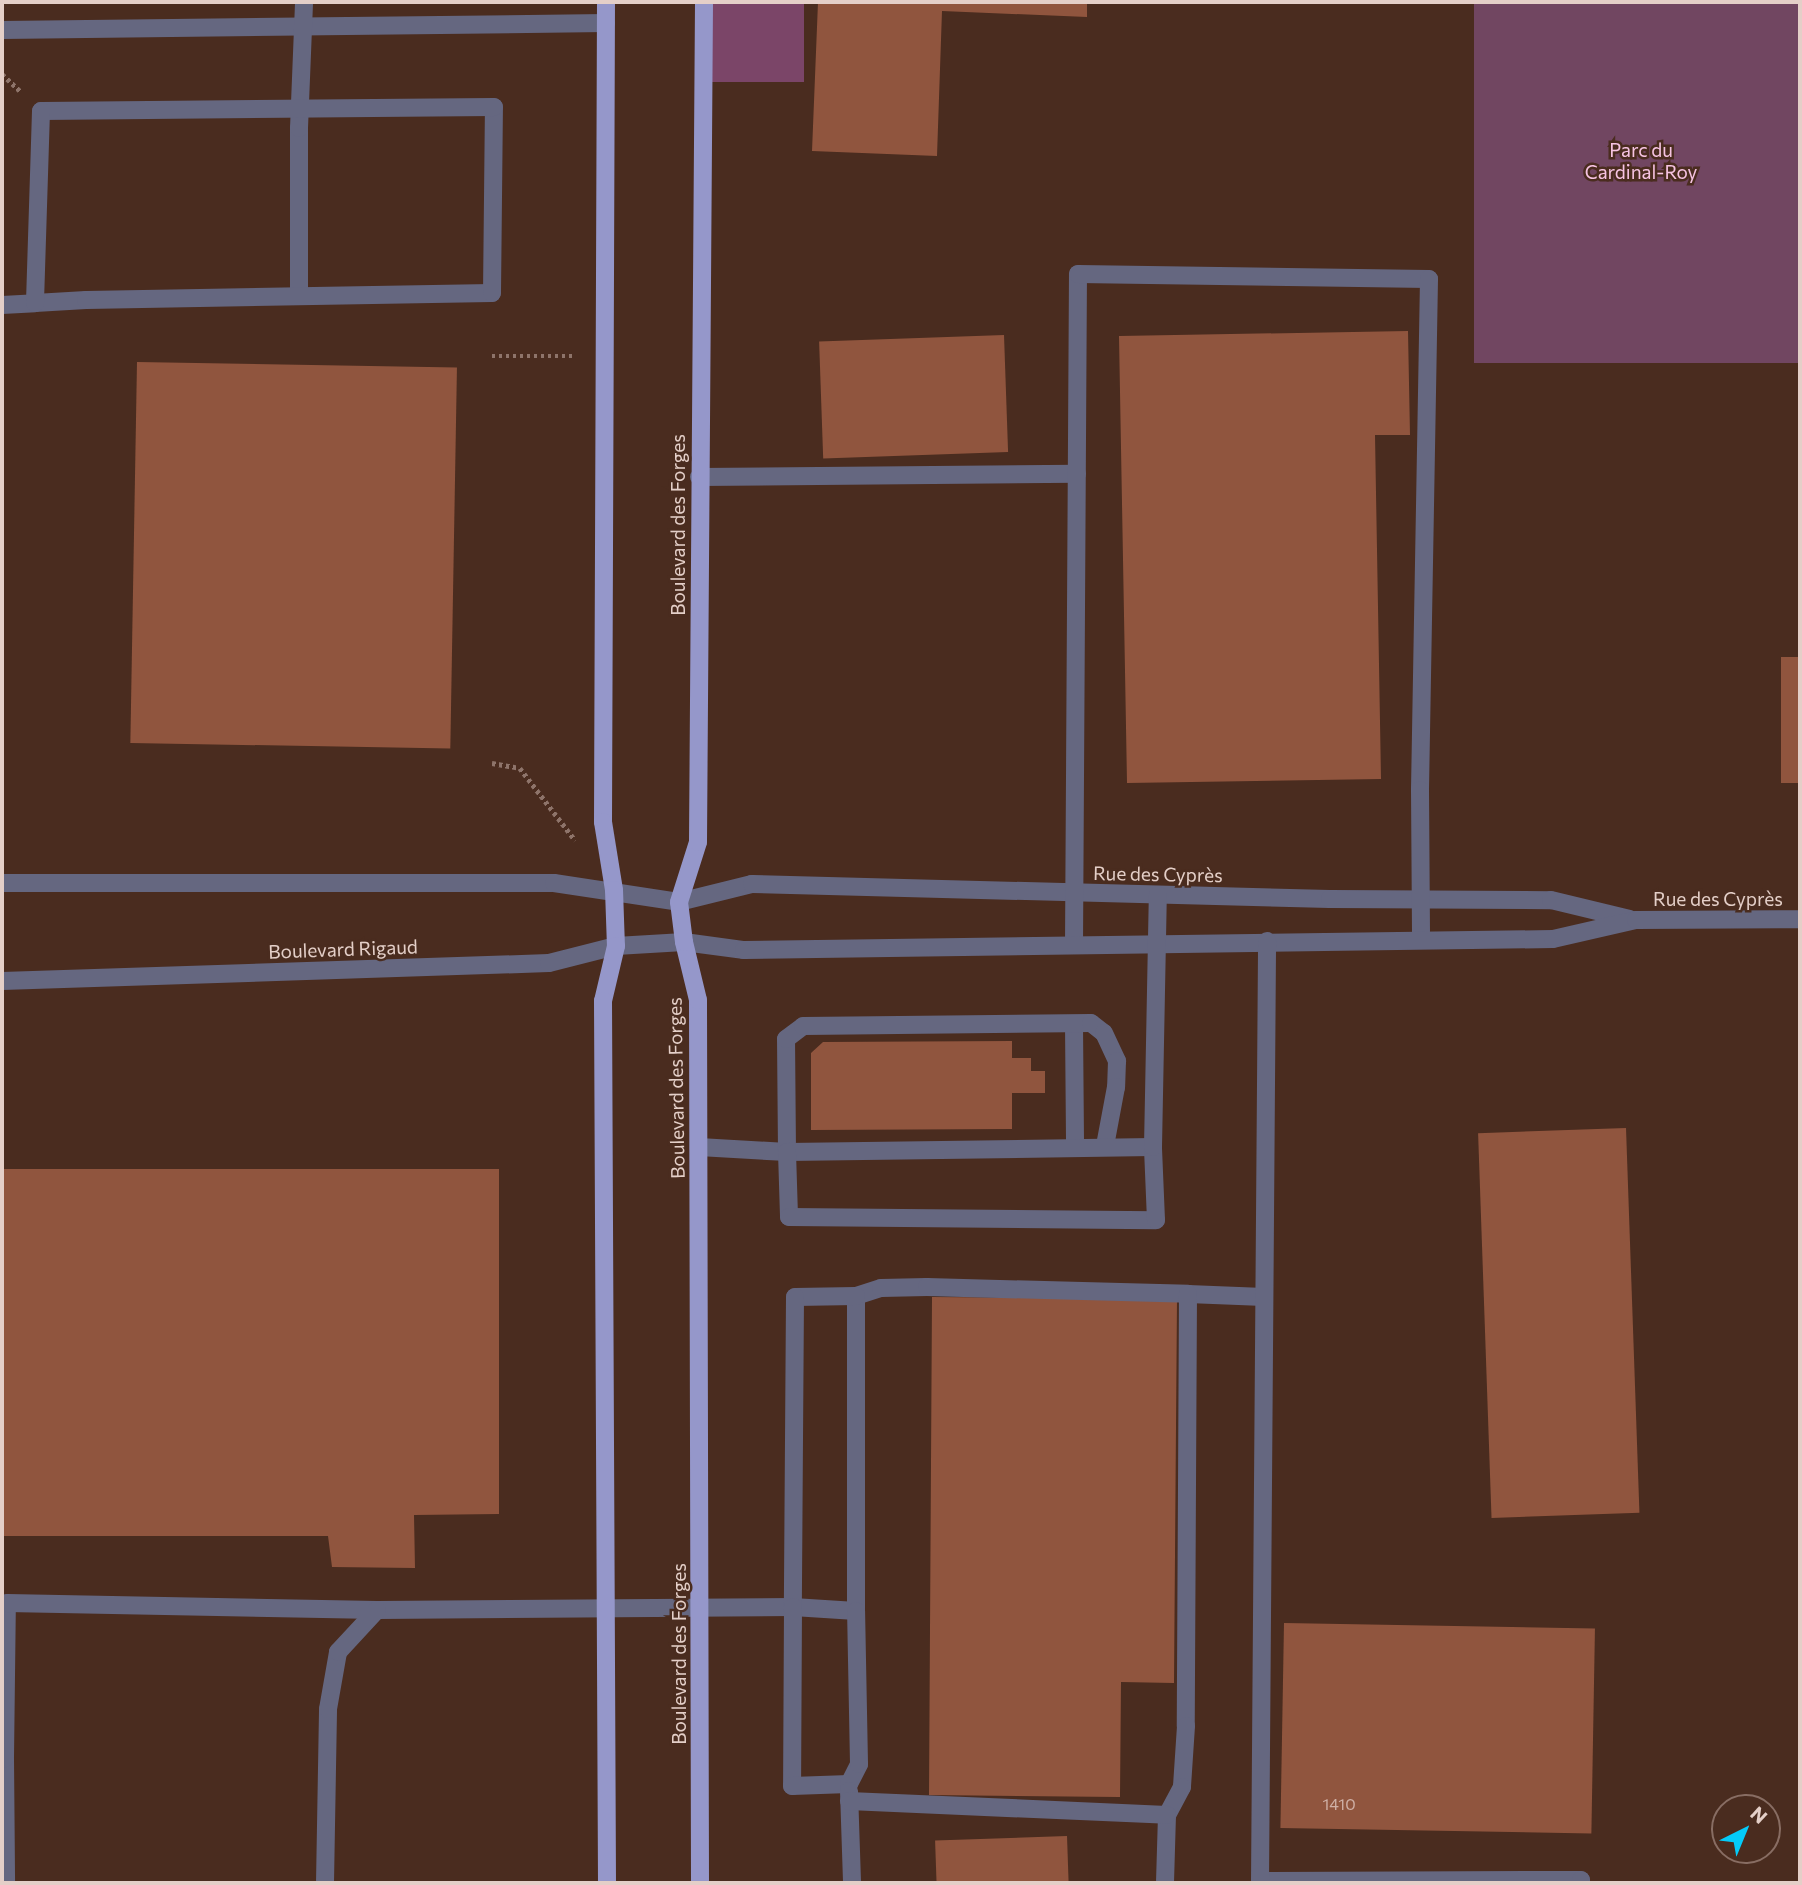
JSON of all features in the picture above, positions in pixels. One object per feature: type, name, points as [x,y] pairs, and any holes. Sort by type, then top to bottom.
[{"type":"main road","points":[[606,2],[603,822],[614,890],[616,946],[603,1001],[607,1883]]},
{"type":"main road","name":"Boulevard des Forges","points":[[700,1883],[698,1000],[684,942],[679,902],[698,842],[704,2]]},
{"type":"street","points":[[299,296],[300,108],[304,2]]},
{"type":"street","points":[[2,30],[606,23]]},
{"type":"street","points":[[2,305],[492,293],[494,107],[41,111],[35,303]]},
{"type":"street","points":[[1074,944],[1078,274],[1429,279],[1421,940]]},
{"type":"street","points":[[699,477],[1077,474]]},
{"type":"street","points":[[2,883],[554,883],[679,902]]},
{"type":"street","name":"Rue des Cyprès","points":[[679,902],[752,884],[1158,895],[1551,900],[1636,920]]},
{"type":"street","points":[[1105,1146],[1116,1087],[1117,1061],[1104,1033],[1091,1023],[803,1026],[786,1039],[789,1217],[1156,1220],[1153,1147],[1158,895]]},
{"type":"street","name":"Rue des Cyprès","points":[[684,942],[744,950],[1553,939],[1636,920],[1800,919]]},
{"type":"street","name":"Boulevard Rigaud","points":[[2,981],[549,963],[616,946],[684,942]]},
{"type":"street","points":[[1267,942],[1265,1606],[1260,1882],[1581,1882]]},
{"type":"street","points":[[1074,1025],[1075,1146]]},
{"type":"street","points":[[699,1147],[787,1152],[1153,1147]]},
{"type":"street","points":[[1167,1815],[849,1793],[792,1786],[795,1297],[856,1296],[881,1288],[916,1287],[1264,1297]]},
{"type":"street","points":[[1164,1883],[1167,1815],[1182,1787],[1186,1726],[1188,1294]]},
{"type":"street","points":[[852,1883],[849,1793],[859,1765],[856,1296]]},
{"type":"street","points":[[6,1883],[3,1759],[7,1603],[377,1610],[793,1607],[856,1611]]},
{"type":"street","points":[[325,1883],[328,1710],[338,1652],[377,1610]]},
{"type":"path","points":[[492,356],[605,355]]},
{"type":"path","points":[[492,763],[520,768],[580,846]]},
{"type":"green space","name":"Parc du Cardinal-Roy","points":[[1474,2],[1800,2],[1800,363],[1474,363]]},
{"type":"shaded area","points":[[703,2],[804,2],[804,82],[703,82]]},
{"type":"building","points":[[818,2],[1087,2],[1087,17],[942,11],[937,156],[812,151]]},
{"type":"building","points":[[1408,331],[1410,435],[1375,435],[1381,779],[1127,783],[1119,336]]},
{"type":"building","points":[[1004,335],[1008,452],[823,458],[819,341]]},
{"type":"building","points":[[137,362],[457,368],[450,749],[130,743]]},
{"type":"building","points":[[1781,657],[1800,657],[1800,783],[1781,783]]},
{"type":"building","points":[[1012,1041],[1012,1058],[1031,1058],[1031,1071],[1045,1071],[1045,1093],[1012,1093],[1012,1129],[811,1130],[811,1053],[823,1042]]},
{"type":"building","points":[[1626,1128],[1639,1513],[1492,1518],[1478,1133]]},
{"type":"building","points":[[2,1169],[499,1169],[499,1514],[414,1515],[415,1568],[332,1567],[328,1536],[2,1536]]},
{"type":"building","points":[[932,1297],[1177,1299],[1174,1683],[1121,1682],[1120,1797],[929,1795]]},
{"type":"building","points":[[1284,1623],[1595,1628],[1591,1833],[1280,1828]]},
{"type":"building","points":[[1067,1836],[1069,1883],[937,1883],[935,1841]]}]
